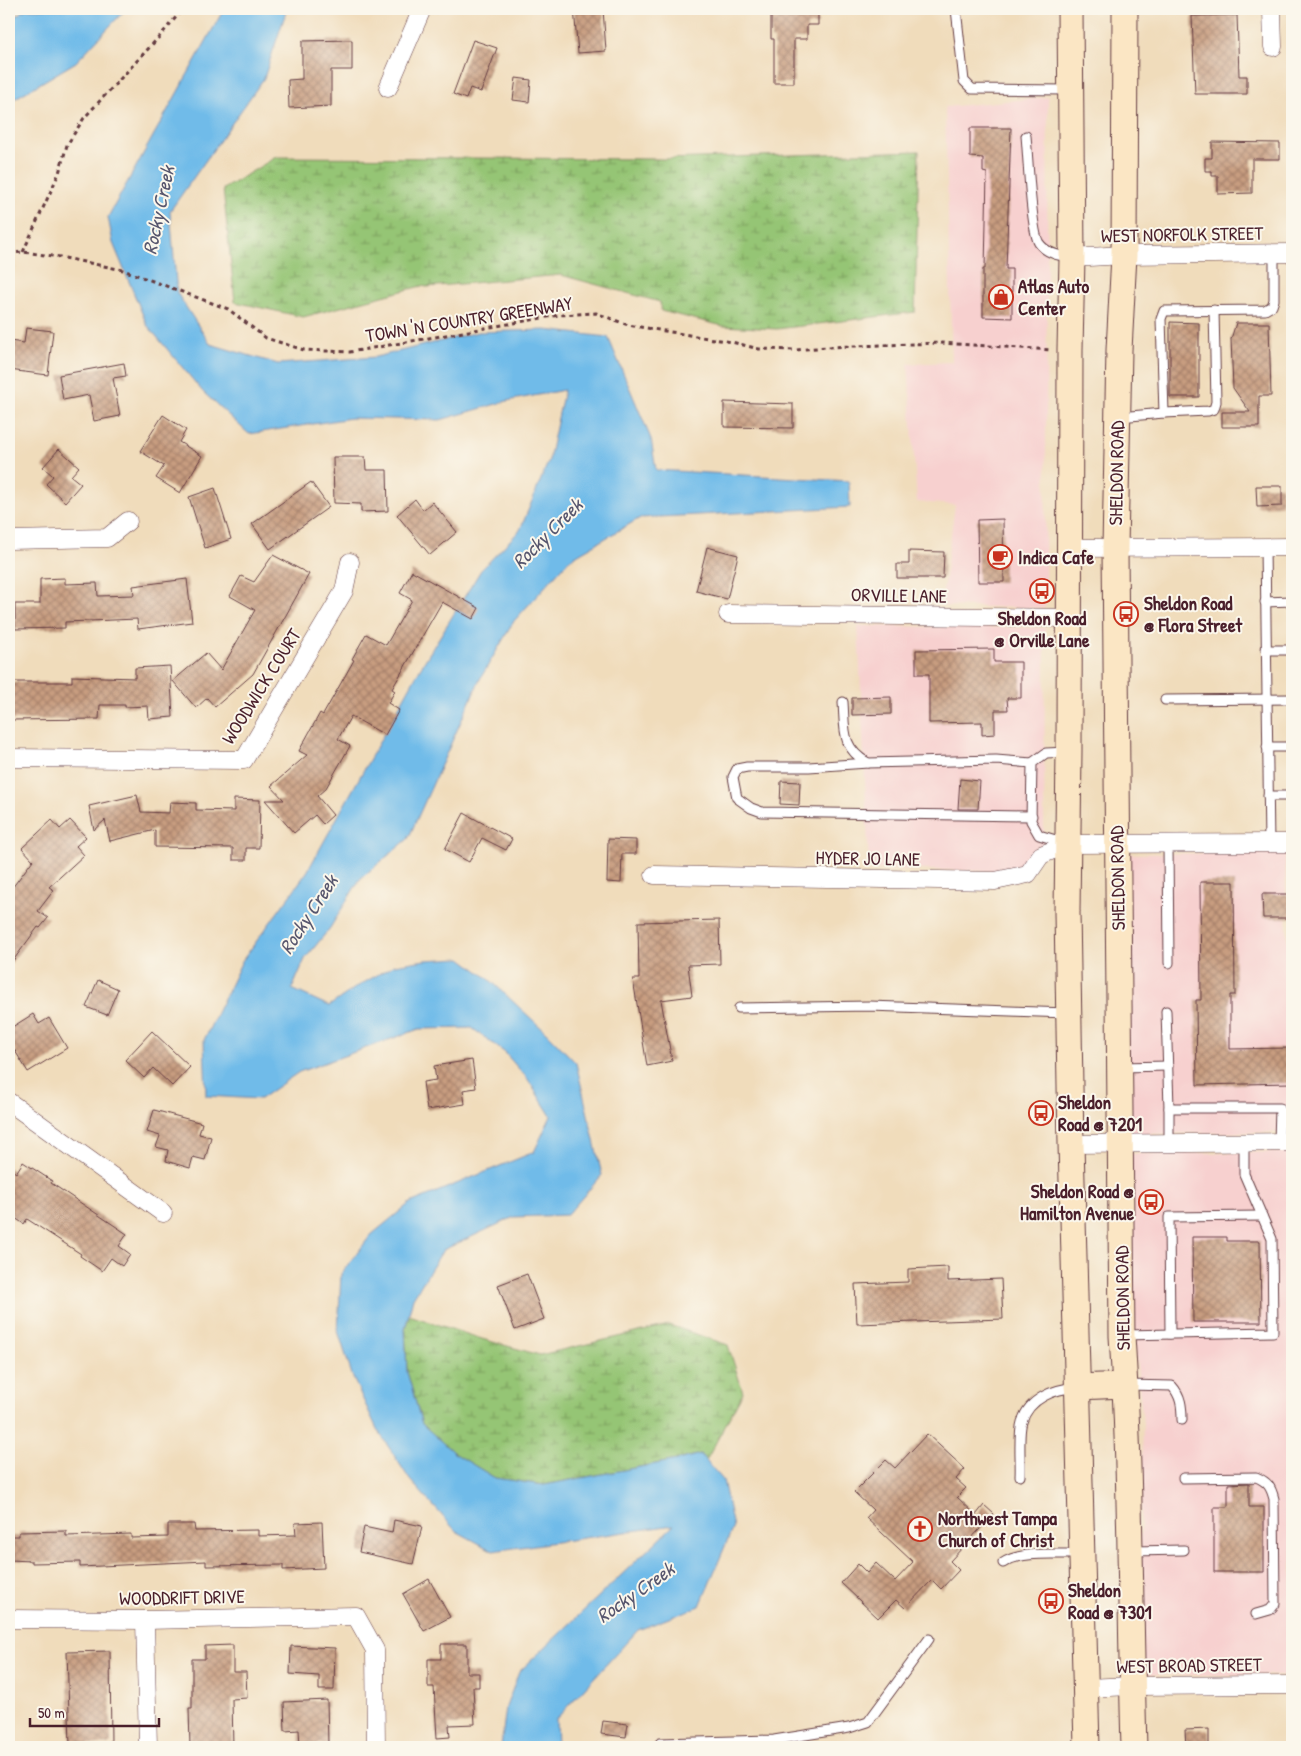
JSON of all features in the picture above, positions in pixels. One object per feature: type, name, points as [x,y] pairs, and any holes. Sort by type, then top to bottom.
[{"type":"main road","points":[[1070,9],[1072,258],[1067,912],[1071,1144],[1087,1747]]},
{"type":"main road","name":"SHELDON ROAD","points":[[1125,9],[1124,255],[1114,548],[1122,1336],[1130,1551],[1134,1747]]},
{"type":"main road","points":[[1077,1387],[1125,1386]]},
{"type":"street","points":[[388,88],[422,9]]},
{"type":"street","points":[[1272,9],[1273,47]]},
{"type":"street","name":"WEST NORFOLK STREET","points":[[1072,258],[1124,255],[1292,254]]},
{"type":"street","points":[[9,540],[107,538],[128,521]]},
{"type":"street","points":[[1070,548],[1292,547]]},
{"type":"street","name":"WOODWICK COURT","points":[[9,758],[244,760],[344,592],[350,562]]},
{"type":"street","name":"ORVILLE LANE","points":[[728,614],[1069,618]]},
{"type":"street","points":[[1068,844],[1292,844]]},
{"type":"street","name":"HYDER JO LANE","points":[[654,875],[995,881],[1028,874],[1041,855],[1068,844]]},
{"type":"street","points":[[11,1109],[163,1213]]},
{"type":"street","points":[[1071,1144],[1286,1142]]},
{"type":"street","name":"WOODDRIFT DRIVE","points":[[9,1619],[146,1620],[356,1616],[376,1650],[376,1747]]},
{"type":"street","points":[[146,1620],[148,1747]]},
{"type":"street","name":"WEST BROAD STREET","points":[[1086,1688],[1292,1685]]},
{"type":"lane","points":[[956,9],[964,82],[972,89],[1071,90]]},
{"type":"lane","points":[[1026,136],[1034,225],[1038,242],[1046,250],[1072,258]]},
{"type":"lane","points":[[1164,413],[1161,319],[1164,311],[1265,310],[1272,306],[1274,300],[1274,254]]},
{"type":"lane","points":[[1117,417],[1208,411],[1214,409],[1216,402],[1214,310]]},
{"type":"lane","points":[[1265,547],[1269,844]]},
{"type":"lane","points":[[1265,602],[1292,601]]},
{"type":"lane","points":[[1266,650],[1292,650]]},
{"type":"lane","points":[[1164,700],[1292,699]]},
{"type":"lane","points":[[843,702],[845,738],[855,756],[868,763]]},
{"type":"lane","points":[[1268,747],[1292,747]]},
{"type":"lane","points":[[1032,816],[762,812],[751,808],[737,798],[733,777],[737,769],[747,766],[809,767],[868,763],[996,760],[1032,763],[1046,753],[1069,752]]},
{"type":"lane","points":[[1032,763],[1031,821],[1039,835],[1068,844]]},
{"type":"lane","points":[[1268,796],[1292,796]]},
{"type":"lane","points":[[1168,844],[1169,963]]},
{"type":"lane","points":[[739,1008],[870,1006],[1070,1014]]},
{"type":"lane","points":[[1166,1011],[1170,1143]]},
{"type":"lane","points":[[1119,1067],[1168,1066]]},
{"type":"lane","points":[[1169,1108],[1280,1108],[1286,1142]]},
{"type":"lane","points":[[1122,1336],[1273,1332],[1272,1238],[1244,1174],[1244,1142]]},
{"type":"lane","points":[[1170,1334],[1169,1217],[1262,1216]]},
{"type":"lane","points":[[1125,1386],[1172,1386],[1178,1393],[1182,1406],[1182,1420]]},
{"type":"lane","points":[[1020,1476],[1021,1423],[1029,1407],[1047,1394],[1061,1388],[1077,1387]]},
{"type":"lane","points":[[1183,1478],[1256,1477],[1266,1481],[1272,1489],[1274,1499],[1275,1604],[1270,1610],[1256,1614]]},
{"type":"lane","points":[[1130,1551],[1184,1550]]},
{"type":"lane","points":[[1003,1563],[1009,1559],[1022,1556],[1081,1554]]},
{"type":"lane","points":[[660,1743],[774,1740],[849,1728],[868,1722],[929,1640]]},
{"type":"path","points":[[23,252],[59,174],[67,145],[84,118],[183,9]]},
{"type":"path","name":"TOWN 'N COUNTRY GREENWAY","points":[[9,253],[23,252],[90,262],[123,270],[228,309],[266,338],[313,351],[350,352],[559,315],[596,313],[628,324],[732,342],[759,349],[796,350],[826,347],[941,343],[1055,350]]},
{"type":"shaded area","points":[[1048,97],[1045,608],[941,606],[955,505],[917,502],[908,364],[952,362],[945,107]]},
{"type":"shaded area","points":[[858,626],[1045,628],[1044,843],[1034,849],[1022,865],[994,871],[869,869]]},
{"type":"shaded area","points":[[1285,853],[1292,1132],[1129,1134],[1125,854]]},
{"type":"shaded area","points":[[1292,1152],[1292,1675],[1143,1674],[1140,1557],[1143,1423],[1132,1319],[1129,1154]]},
{"type":"green space","points":[[919,151],[915,312],[777,329],[723,326],[661,311],[660,302],[561,275],[421,286],[303,317],[235,302],[223,189],[276,157],[665,159]]},
{"type":"green space","points":[[409,1315],[482,1339],[540,1355],[669,1325],[728,1345],[743,1392],[706,1461],[700,1454],[544,1485],[495,1478],[454,1453],[422,1424],[407,1372],[405,1329]]},
{"type":"water","points":[[26,9],[126,9],[76,62],[9,102],[9,21]]},
{"type":"water","name":"Rocky Creek","points":[[224,9],[287,9],[264,78],[170,211],[177,293],[210,344],[278,364],[376,357],[478,332],[545,330],[608,337],[651,439],[656,470],[849,481],[850,507],[640,518],[570,559],[514,621],[480,679],[408,839],[360,879],[330,928],[305,959],[292,989],[329,1006],[394,965],[425,960],[461,958],[489,979],[576,1063],[602,1175],[567,1215],[514,1217],[443,1250],[413,1298],[405,1329],[407,1372],[422,1424],[454,1453],[495,1478],[544,1485],[700,1454],[723,1480],[733,1527],[700,1606],[638,1630],[556,1719],[557,1747],[501,1747],[506,1707],[519,1672],[674,1525],[493,1551],[456,1531],[410,1480],[377,1429],[353,1378],[338,1331],[341,1274],[371,1235],[410,1203],[534,1152],[551,1116],[527,1078],[504,1052],[472,1028],[419,1029],[299,1072],[260,1099],[206,1096],[204,1040],[242,961],[307,872],[421,667],[481,570],[520,530],[549,460],[564,390],[507,401],[440,420],[351,418],[249,434],[203,392],[147,325],[113,243],[108,217]]},
{"type":"building","points":[[574,9],[603,9],[606,51],[578,53]]},
{"type":"building","points":[[771,9],[818,9],[818,25],[807,25],[807,39],[794,39],[794,83],[774,83],[774,39],[771,39]]},
{"type":"building","points":[[1237,15],[1239,76],[1247,76],[1247,94],[1195,94],[1192,16]]},
{"type":"building","points":[[352,40],[352,70],[331,70],[331,106],[289,108],[288,80],[302,79],[302,41]]},
{"type":"building","points":[[473,40],[497,48],[481,92],[470,88],[466,99],[453,94]]},
{"type":"building","points":[[516,78],[531,80],[529,102],[513,100]]},
{"type":"building","points":[[970,128],[1011,128],[1006,269],[1012,269],[1012,318],[983,317],[987,173],[983,172],[983,158],[970,157]]},
{"type":"building","points":[[1212,142],[1280,143],[1280,159],[1252,159],[1252,193],[1218,194],[1218,176],[1212,176],[1212,171],[1205,171],[1205,158],[1212,158]]},
{"type":"building","points":[[1170,322],[1199,323],[1199,397],[1170,397]]},
{"type":"building","points":[[1236,323],[1269,323],[1271,396],[1259,396],[1259,427],[1222,427],[1222,412],[1250,412],[1233,388],[1231,339]]},
{"type":"building","points":[[26,328],[53,331],[48,375],[9,370],[9,341],[24,343]]},
{"type":"building","points":[[124,363],[126,376],[113,378],[120,416],[94,421],[89,395],[63,400],[59,375]]},
{"type":"building","points":[[724,402],[793,404],[793,428],[724,427]]},
{"type":"building","points":[[163,415],[186,430],[179,442],[202,456],[180,493],[156,478],[164,466],[140,451]]},
{"type":"building","points":[[59,449],[79,467],[71,476],[81,484],[65,502],[46,484],[53,476],[43,467]]},
{"type":"building","points":[[333,457],[365,457],[366,470],[387,470],[388,511],[361,512],[361,504],[334,503]]},
{"type":"building","points":[[311,482],[329,507],[270,549],[252,524]]},
{"type":"building","points":[[1256,486],[1282,486],[1282,506],[1257,507]]},
{"type":"building","points":[[215,488],[231,539],[205,548],[189,497]]},
{"type":"building","points":[[415,499],[423,510],[432,502],[457,532],[430,555],[397,515]]},
{"type":"building","points":[[1003,519],[1004,582],[978,582],[977,520]]},
{"type":"building","points":[[707,547],[738,555],[727,599],[696,591]]},
{"type":"building","points":[[909,551],[944,552],[943,578],[897,578],[897,564],[909,564]]},
{"type":"building","points":[[273,555],[309,574],[253,674],[215,707],[207,698],[196,708],[173,681],[206,653],[221,670],[255,610],[230,596],[241,576],[254,582]]},
{"type":"building","points":[[412,571],[479,608],[473,619],[442,602],[392,689],[395,691],[388,703],[399,710],[385,735],[351,716],[338,739],[350,746],[326,788],[317,796],[333,815],[323,824],[315,815],[294,833],[265,800],[284,800],[271,786],[307,755],[299,751],[320,713],[323,715],[354,660],[352,659],[366,634],[386,645],[412,600],[400,593]]},
{"type":"building","points":[[65,578],[65,584],[97,583],[98,596],[134,595],[133,586],[187,579],[192,622],[138,629],[137,619],[65,622],[65,628],[15,629],[15,604],[40,604],[40,579]]},
{"type":"building","points":[[994,649],[994,662],[1021,662],[1021,698],[1007,698],[1008,710],[995,710],[995,734],[982,735],[982,722],[929,723],[929,674],[916,674],[916,650]]},
{"type":"building","points":[[170,666],[173,717],[149,719],[148,706],[100,705],[99,719],[9,720],[9,682],[72,682],[72,676],[135,678],[135,668]]},
{"type":"building","points":[[891,697],[891,714],[852,715],[852,698]]},
{"type":"building","points":[[960,779],[980,781],[978,809],[958,809]]},
{"type":"building","points":[[781,781],[800,782],[799,805],[780,804]]},
{"type":"building","points":[[137,795],[141,812],[169,813],[170,802],[196,803],[196,810],[234,811],[234,799],[260,800],[259,848],[246,848],[246,860],[233,860],[233,848],[155,847],[155,830],[110,841],[105,820],[94,830],[89,806]]},
{"type":"building","points":[[464,813],[512,839],[506,850],[482,838],[469,862],[445,849]]},
{"type":"building","points":[[52,820],[60,829],[70,820],[86,837],[76,846],[84,855],[49,887],[54,890],[38,911],[48,918],[40,928],[38,927],[9,966],[9,892],[33,860],[22,848]]},
{"type":"building","points":[[608,839],[636,840],[636,854],[622,854],[621,883],[607,882]]},
{"type":"building","points":[[1200,882],[1234,882],[1235,995],[1230,995],[1230,1049],[1291,1048],[1291,1083],[1197,1085],[1196,1000],[1201,1000]]},
{"type":"building","points":[[1262,894],[1290,894],[1292,896],[1292,918],[1263,918]]},
{"type":"building","points":[[719,920],[720,964],[688,965],[692,996],[661,1000],[672,1061],[647,1066],[633,979],[639,979],[638,922]]},
{"type":"building","points":[[98,980],[118,989],[107,1015],[86,1007]]},
{"type":"building","points":[[33,1014],[39,1024],[49,1018],[67,1048],[28,1072],[9,1041],[9,1029]]},
{"type":"building","points":[[152,1031],[190,1067],[172,1086],[153,1068],[144,1078],[125,1060]]},
{"type":"building","points":[[472,1060],[476,1088],[463,1090],[465,1104],[427,1110],[423,1082],[436,1080],[434,1066]]},
{"type":"building","points":[[154,1110],[202,1123],[199,1134],[211,1137],[205,1160],[193,1157],[190,1168],[166,1161],[168,1150],[156,1147],[160,1136],[147,1132]]},
{"type":"building","points":[[23,1162],[127,1234],[119,1246],[130,1254],[122,1266],[111,1258],[102,1271],[80,1256],[81,1254],[27,1219],[24,1224],[9,1214],[9,1168],[16,1173]]},
{"type":"building","points":[[1192,1237],[1227,1237],[1227,1241],[1260,1241],[1261,1322],[1193,1322]]},
{"type":"building","points":[[948,1267],[948,1281],[1001,1279],[1003,1319],[857,1324],[855,1284],[908,1282],[908,1269]]},
{"type":"building","points":[[527,1274],[544,1319],[515,1330],[498,1285]]},
{"type":"building","name":"Northwest Tampa Church of Christ","points":[[927,1434],[965,1469],[956,1479],[966,1488],[957,1497],[976,1515],[984,1505],[994,1514],[950,1561],[959,1570],[941,1589],[932,1580],[905,1608],[896,1600],[878,1618],[841,1583],[858,1564],[867,1573],[876,1563],[895,1581],[913,1562],[866,1518],[873,1510],[854,1492],[886,1460],[895,1468]]},
{"type":"building","points":[[1249,1483],[1249,1507],[1264,1507],[1264,1572],[1214,1572],[1214,1507],[1228,1507],[1228,1484]]},
{"type":"building","points":[[394,1520],[422,1526],[413,1564],[359,1552],[364,1527],[392,1533]]},
{"type":"building","points":[[322,1522],[324,1568],[283,1570],[283,1565],[206,1566],[206,1561],[80,1567],[80,1562],[32,1563],[32,1561],[9,1560],[9,1536],[19,1536],[19,1532],[66,1531],[66,1536],[131,1534],[131,1538],[168,1537],[168,1524],[194,1524],[195,1531],[258,1530],[258,1536],[296,1535],[295,1523]]},
{"type":"building","points":[[429,1579],[450,1617],[424,1631],[403,1594]]},
{"type":"building","points":[[441,1644],[467,1644],[467,1673],[479,1673],[479,1687],[473,1687],[475,1724],[449,1725],[450,1737],[437,1738],[434,1687],[428,1687],[428,1659],[441,1659]]},
{"type":"building","points":[[233,1645],[233,1672],[246,1672],[247,1698],[232,1699],[233,1747],[190,1747],[189,1708],[192,1708],[192,1659],[205,1659],[205,1646]]},
{"type":"building","points":[[291,1646],[335,1648],[334,1690],[319,1690],[319,1676],[290,1674]]},
{"type":"building","points":[[110,1651],[111,1744],[70,1745],[67,1652]]},
{"type":"building","points":[[327,1700],[328,1744],[300,1745],[299,1730],[285,1731],[284,1702]]},
{"type":"building","points":[[603,1721],[628,1724],[626,1737],[601,1734]]},
{"type":"building","points":[[1209,1729],[1209,1747],[1186,1747],[1185,1730]]},
{"type":"place","name":"Atlas Auto Center","points":[[1001,297]]},
{"type":"place","name":"Indica Cafe","points":[[1000,557]]},
{"type":"place","name":"Sheldon Road @ Orville Lane","points":[[1042,591]]},
{"type":"place","name":"Sheldon Road @ Flora Street","points":[[1126,614]]},
{"type":"place","name":"Sheldon Road @ 7201","points":[[1041,1113]]},
{"type":"place","name":"Sheldon Road @ Hamilton Avenue","points":[[1151,1202]]},
{"type":"place","name":"Northwest Tampa Church of Christ","points":[[920,1529]]},
{"type":"place","name":"Sheldon Road @ 7301","points":[[1051,1601]]}]
